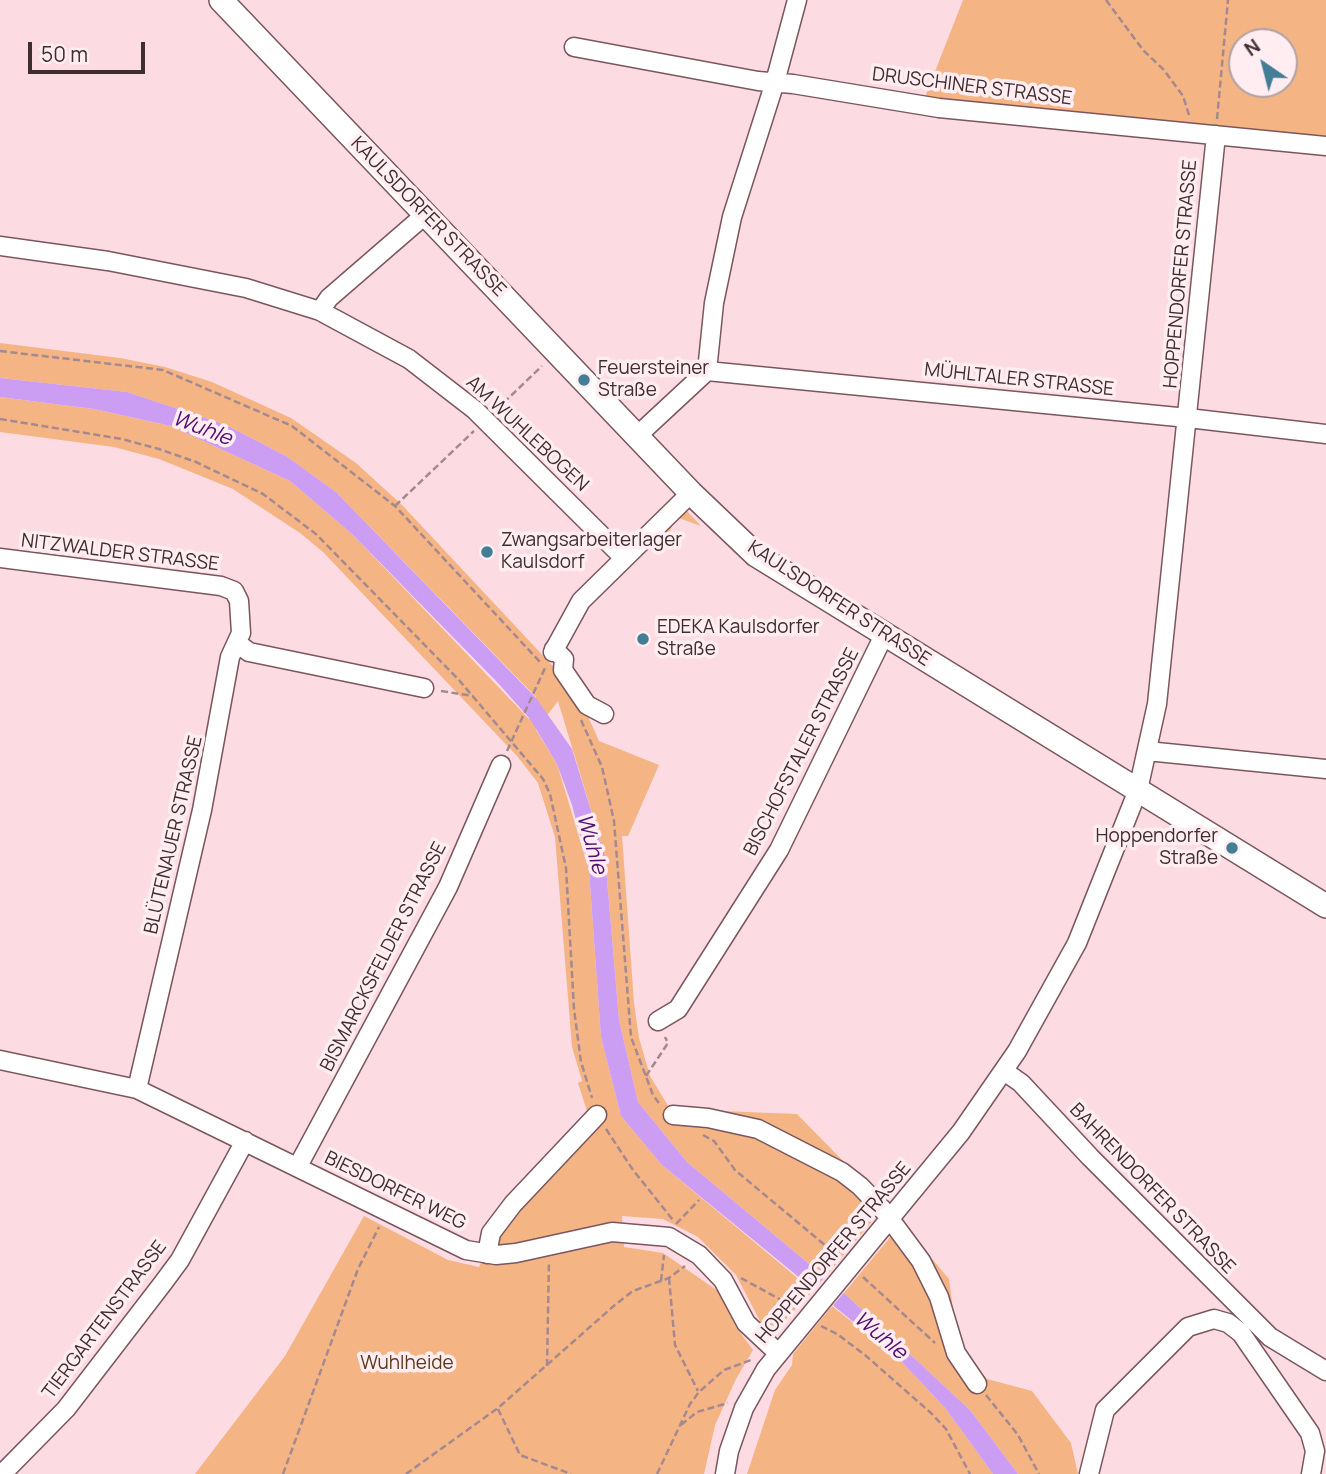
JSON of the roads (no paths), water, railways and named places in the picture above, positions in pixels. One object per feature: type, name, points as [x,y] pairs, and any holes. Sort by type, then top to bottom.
[{"type":"main road","name":"KAULSDORFER STRASSE","points":[[221,0],[691,493],[756,555],[1326,906]]},
{"type":"street","points":[[638,436],[707,371],[714,303],[732,216],[775,82],[797,0]]},
{"type":"street","name":"DRUSCHINER STRASSE","points":[[573,47],[939,108],[1326,146]]},
{"type":"street","name":"HOPPENDORFER STRASSE","points":[[725,1474],[729,1451],[752,1392],[778,1353],[961,1132],[1004,1071],[1077,943],[1138,790],[1157,704],[1216,135]]},
{"type":"street","points":[[320,311],[329,298],[426,214]]},
{"type":"street","name":"AM WUHLEBOGEN","points":[[0,246],[108,261],[246,288],[320,311],[409,359],[475,410],[623,557]]},
{"type":"street","name":"MÜHLTALER STRASSE","points":[[707,371],[1188,418],[1326,435]]},
{"type":"street","points":[[604,714],[587,705],[564,670],[564,659],[551,655],[581,601],[691,493]]},
{"type":"street","name":"NITZWALDER STRASSE","points":[[0,558],[222,586],[234,591]]},
{"type":"street","name":"BLÜTENAUER STRASSE","points":[[137,1089],[205,799],[230,657],[241,633],[241,612],[234,591]]},
{"type":"street","name":"BISCHOFSTALER STRASSE","points":[[658,1021],[678,1009],[779,850],[884,635]]},
{"type":"street","points":[[237,643],[249,652],[424,688]]},
{"type":"street","points":[[1147,751],[1326,769]]},
{"type":"street","name":"BISMARCKSFELDER STRASSE","points":[[298,1166],[448,887],[502,765]]},
{"type":"street","name":"BIESDORFER WEG","points":[[0,1060],[137,1089],[298,1166],[451,1244],[487,1254],[549,1247],[612,1232],[640,1232],[670,1237],[699,1255],[723,1280],[752,1332],[778,1353]]},
{"type":"street","name":"BAHRENDORFER STRASSE","points":[[1004,1071],[1021,1083],[1090,1157],[1270,1337],[1326,1371]]},
{"type":"street","points":[[487,1254],[491,1233],[513,1204],[597,1115]]},
{"type":"street","points":[[673,1115],[740,1124],[783,1140],[842,1172],[860,1186],[889,1219],[933,1281],[956,1353],[977,1384]]},
{"type":"street","name":"TIERGARTENSTRASSE","points":[[2,1474],[66,1409],[163,1283],[245,1141]]},
{"type":"street","points":[[1089,1474],[1105,1410],[1188,1327],[1214,1319],[1228,1323],[1241,1333],[1310,1433],[1315,1451],[1311,1474]]},
{"type":"street","points":[[1255,1355],[1270,1337]]},
{"type":"water","name":"Wuhle","points":[[0,378],[127,392],[226,425],[286,456],[336,492],[536,698],[572,749],[605,856],[619,1020],[638,1102],[687,1162],[844,1293],[970,1410],[1018,1474],[993,1474],[946,1409],[901,1361],[662,1165],[621,1116],[601,1037],[589,870],[572,805],[557,764],[530,719],[498,683],[352,534],[290,481],[171,426],[94,409],[0,397]]},
{"type":"place","name":"Feuersteiner Straße","points":[[584,380]]},
{"type":"place","name":"Zwangsarbeiterlager Kaulsdorf","points":[[487,552]]},
{"type":"place","name":"EDEKA Kaulsdorfer Straße","points":[[643,639]]},
{"type":"place","name":"Hoppendorfer Straße","points":[[1232,848]]},
{"type":"park label","name":"Wuhlheide","points":[[407,1364]]}]
